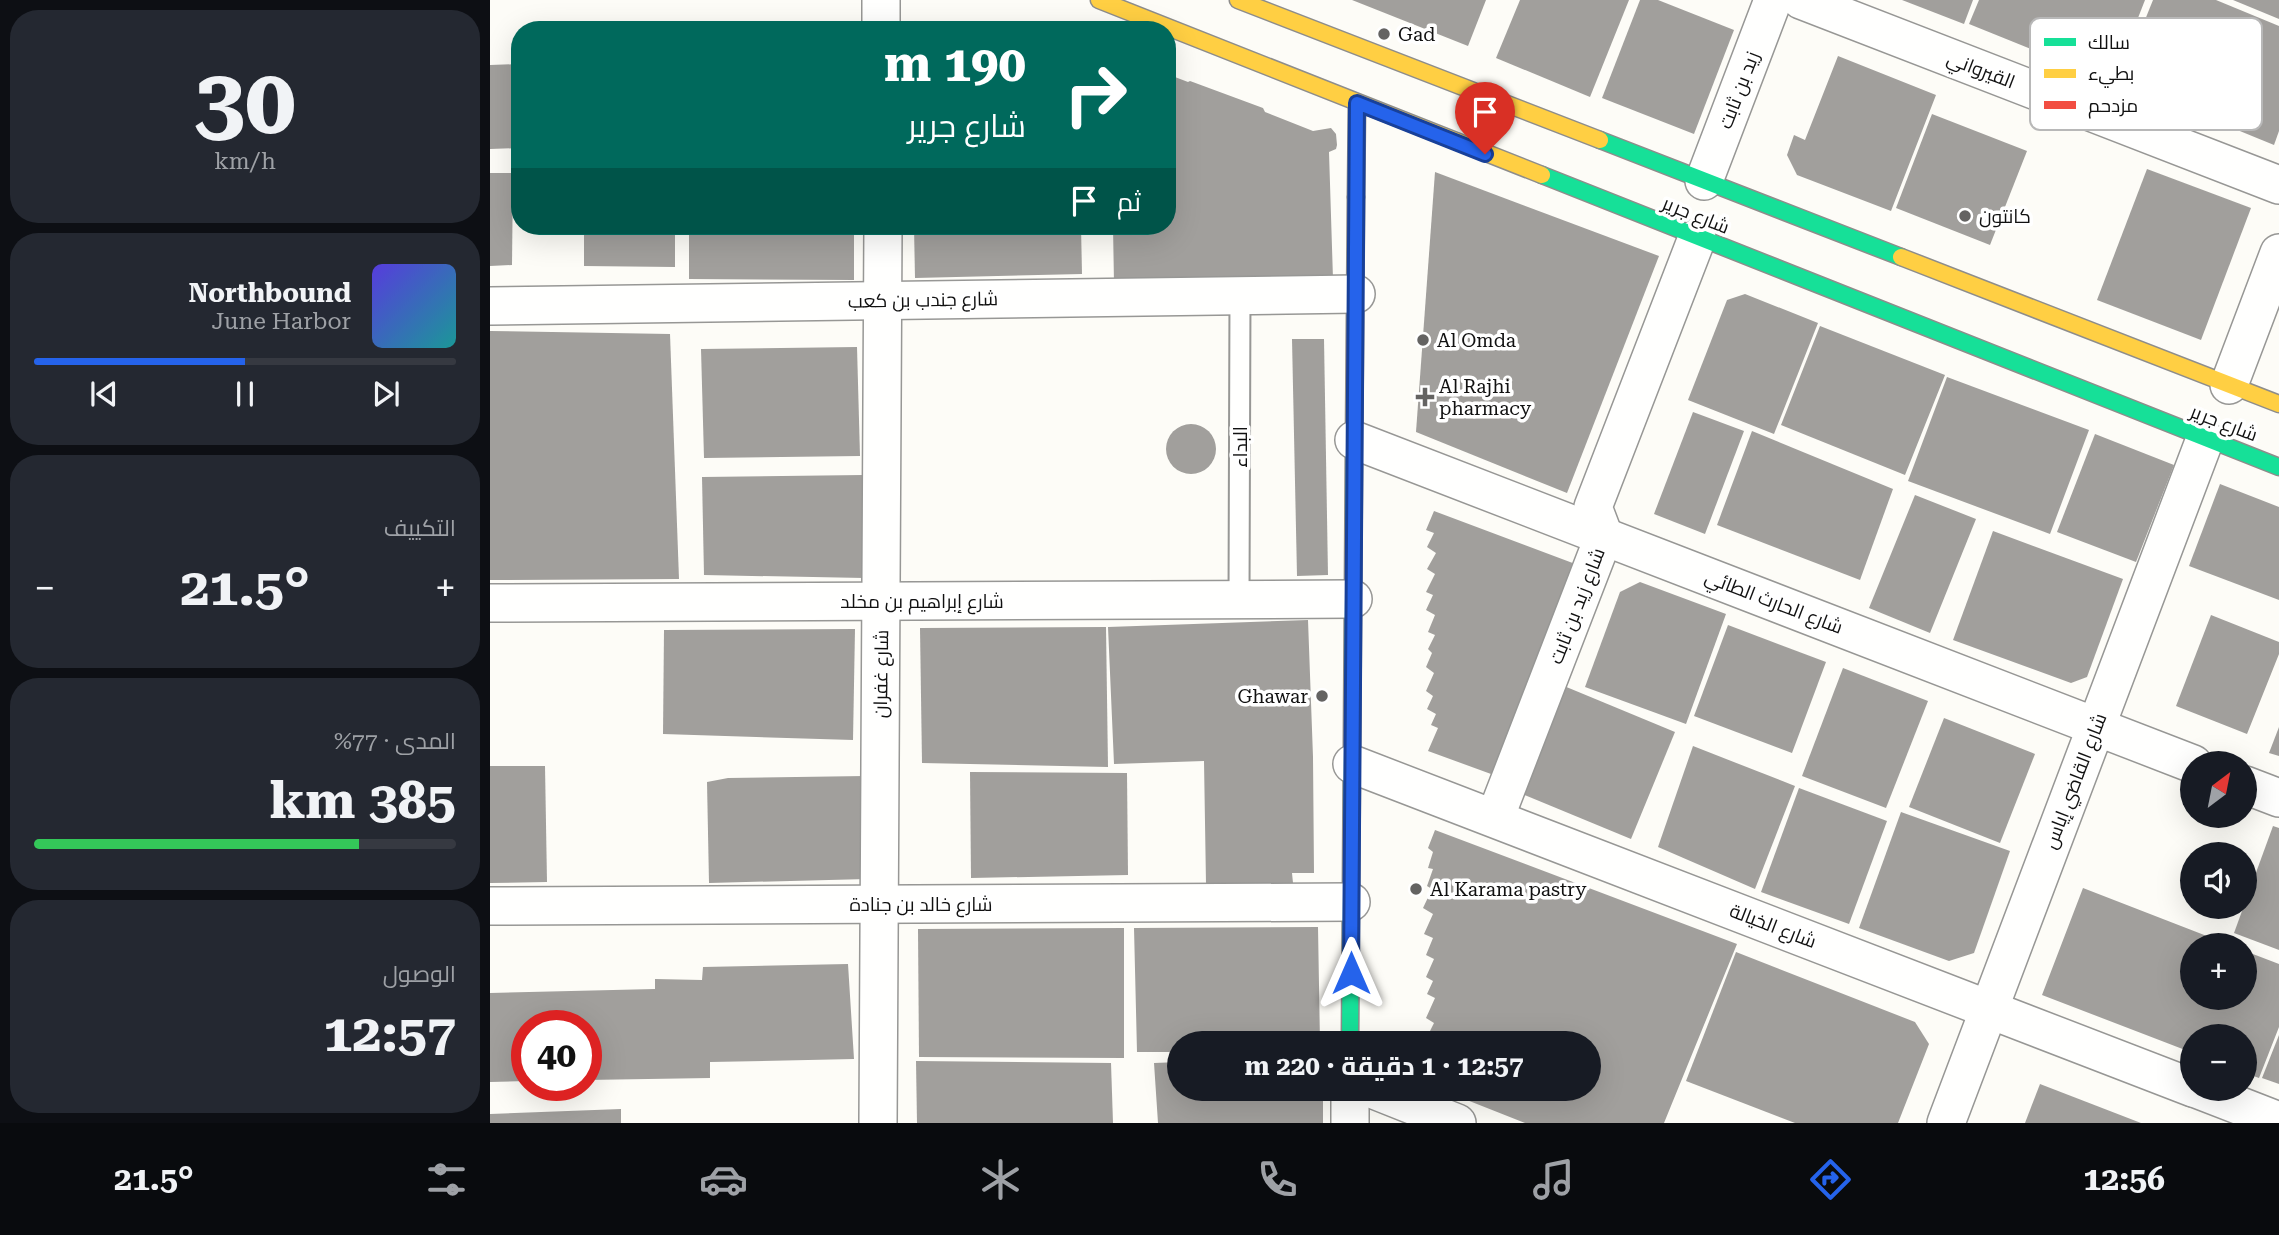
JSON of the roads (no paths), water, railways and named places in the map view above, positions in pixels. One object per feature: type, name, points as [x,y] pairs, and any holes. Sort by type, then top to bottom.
[{"type":"main road","name":"شارع جرير","points":[[1099,0],[1152,21]]},
{"type":"main road","name":"شارع جرير","points":[[1238,0],[2279,404]]},
{"type":"main road","name":"شارع جرير","points":[[1176,31],[2279,467]]},
{"type":"main road","points":[[1350,1031],[1357,103]]},
{"type":"street","points":[[881,0],[881,21]]},
{"type":"street","name":"زيد بن ثابت","points":[[1704,181],[1773,0]]},
{"type":"street","name":"القيرواني","points":[[1801,0],[2030,89]]},
{"type":"street","name":"القيرواني","points":[[2137,130],[2279,185]]},
{"type":"street","name":"شارع غفران","points":[[878,1123],[883,235]]},
{"type":"street","name":"شارع زيد بن ثابت","points":[[1495,818],[1604,536],[1593,507],[1697,238]]},
{"type":"street","points":[[2229,385],[2279,253]]},
{"type":"street","name":"شارع جندب بن كعب","points":[[490,306],[1356,293]]},
{"type":"street","name":"شارع القاضي إياس","points":[[1946,1123],[2205,439]]},
{"type":"street","name":"شارع الحارث الطائي","points":[[1354,440],[2180,760]]},
{"type":"street","name":"شارع إبراهيم بن مخلد","points":[[490,603],[1353,598]]},
{"type":"street","name":"شارع الخيالة","points":[[1352,764],[2180,1083]]},
{"type":"street","points":[[2258,790],[2279,798]]},
{"type":"street","name":"شارع خالد بن جنادة","points":[[490,906],[1352,902]]},
{"type":"street","points":[[1350,1101],[1350,1123]]},
{"type":"street","points":[[1402,1101],[1457,1123]]},
{"type":"street","name":"شارع الخيالة","points":[[2227,1101],[2279,1121]]},
{"type":"lane","name":"البداء","points":[[1239,599],[1240,295]]},
{"type":"place","name":"Gad","points":[[1384,34]]},
{"type":"place","name":"كانتون","points":[[1965,216]]},
{"type":"place","name":"Al Omda","points":[[1423,340]]},
{"type":"place","name":"Al Rajhi pharmacy","points":[[1425,397]]},
{"type":"place","name":"Ghawar","points":[[1322,696]]},
{"type":"place","name":"Al Karama pastry","points":[[1416,889]]}]
